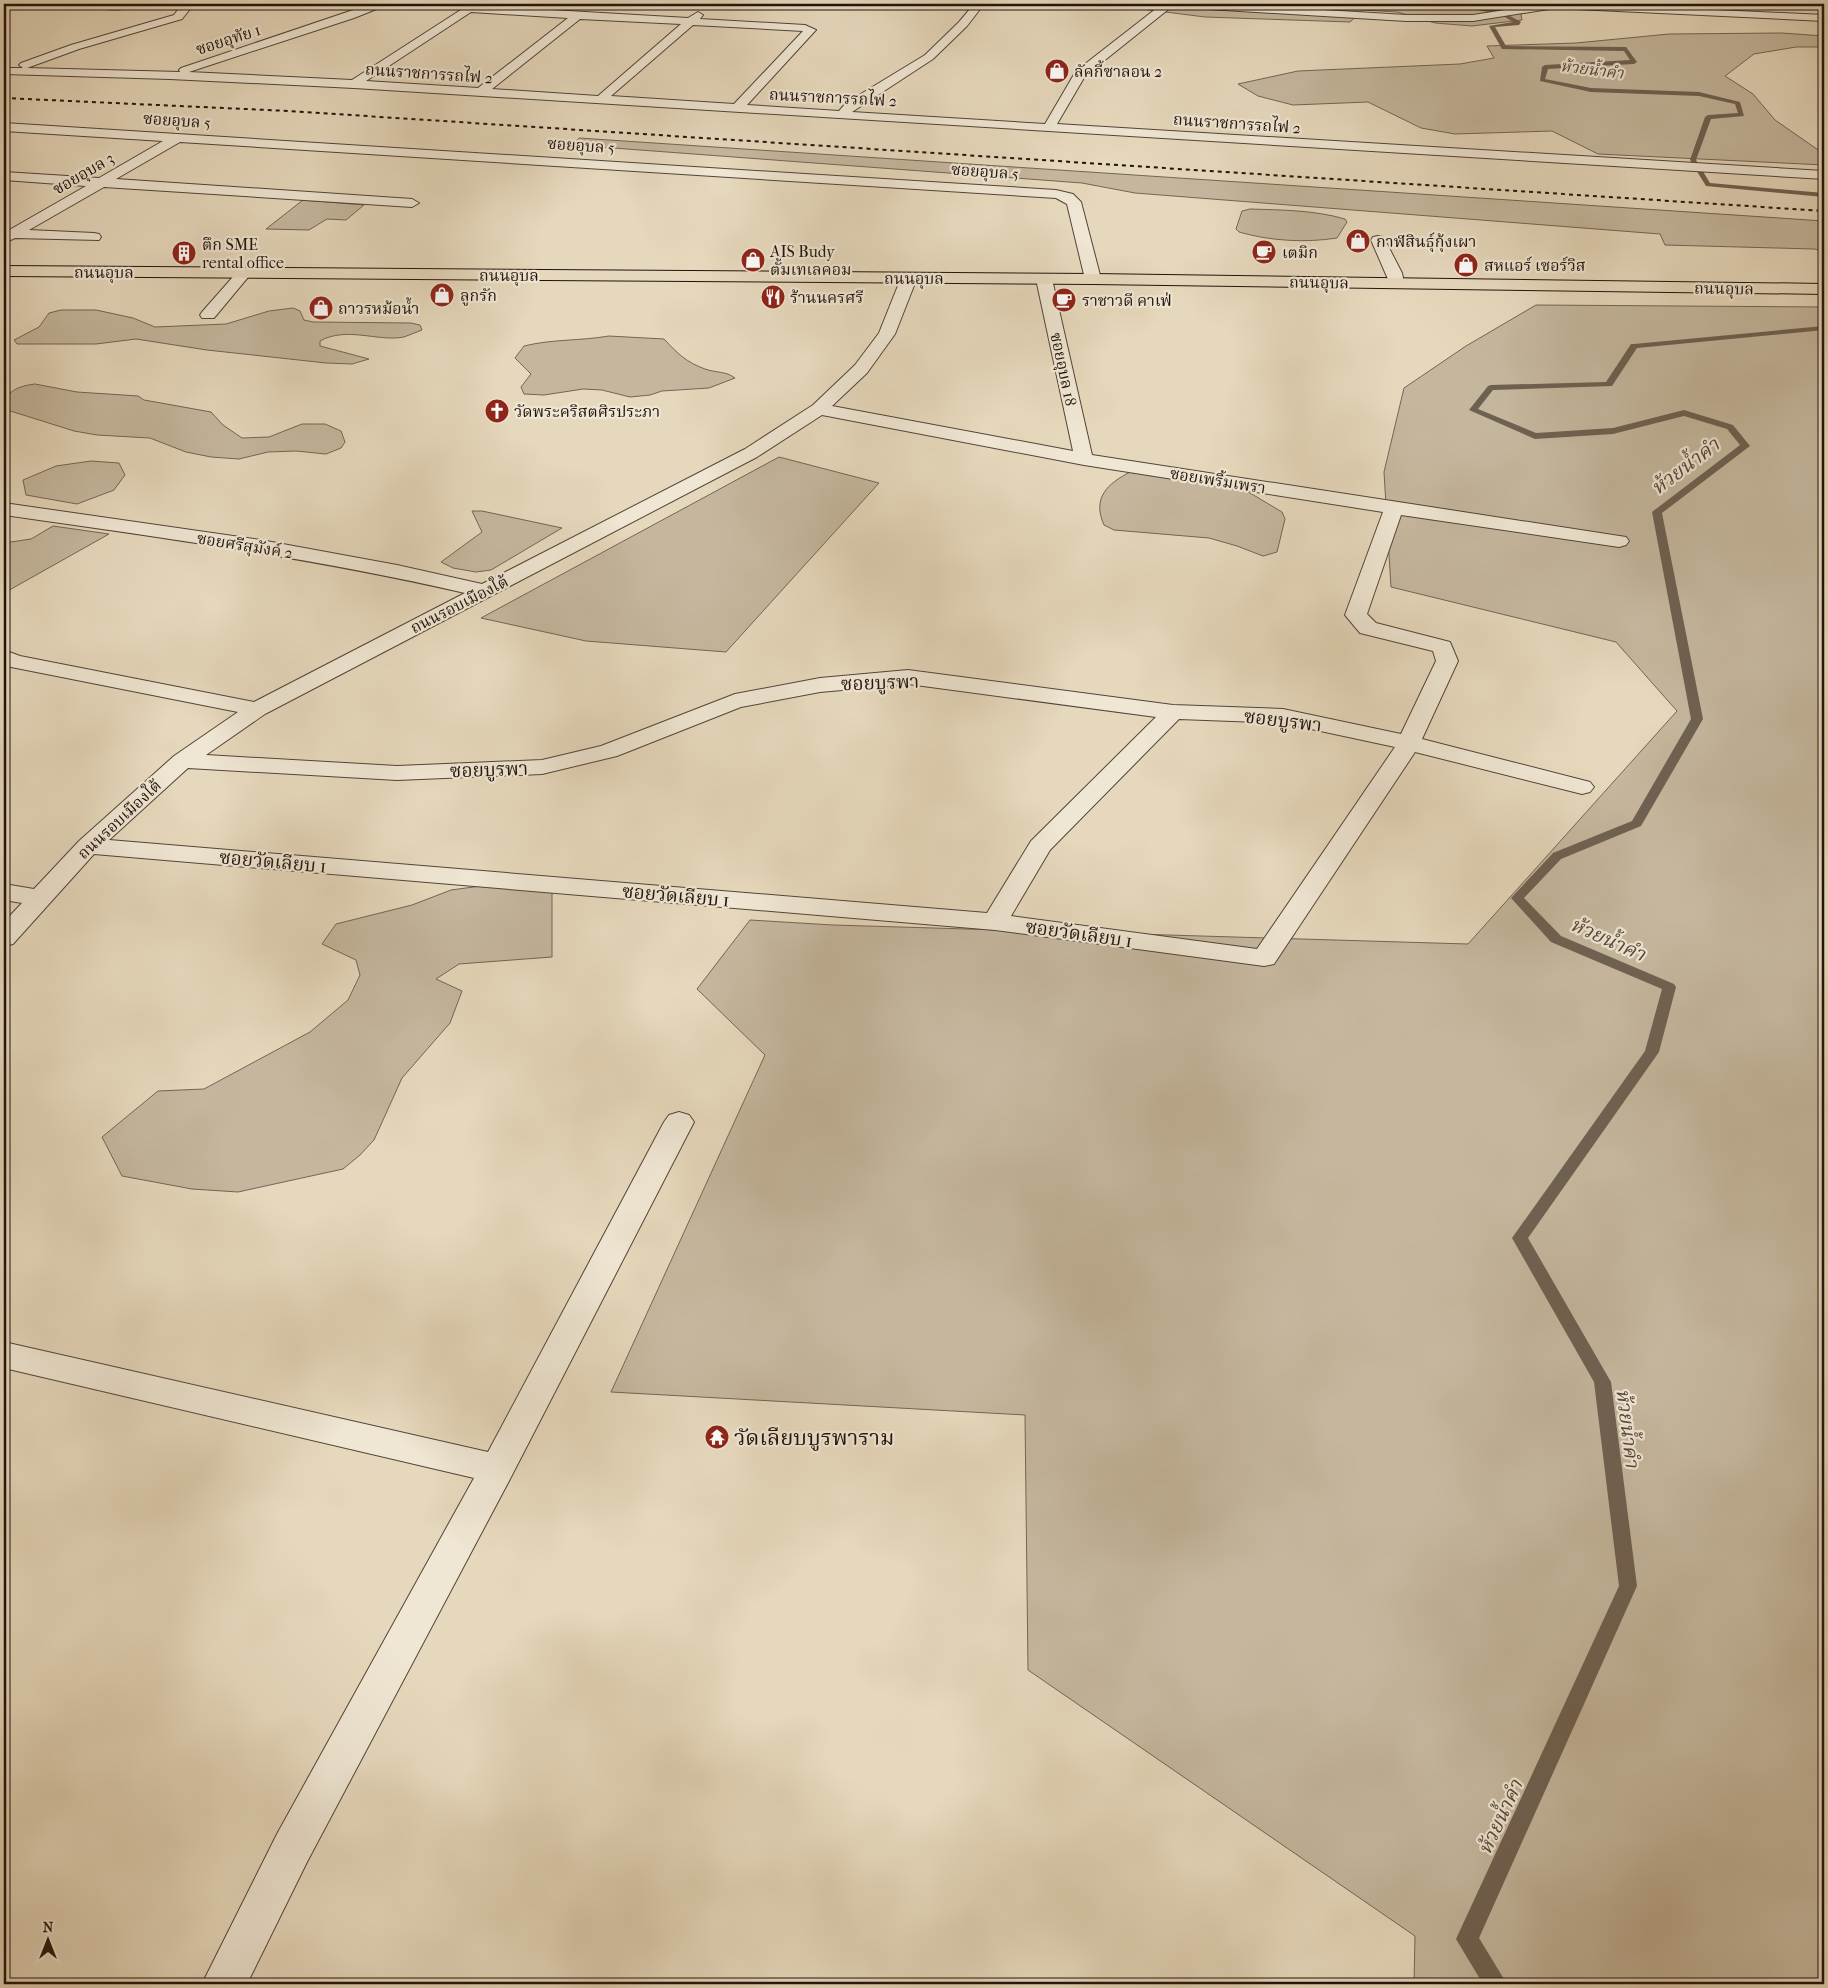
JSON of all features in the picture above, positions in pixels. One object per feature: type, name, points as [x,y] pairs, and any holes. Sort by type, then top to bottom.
[{"type":"main road","name":"ถนนอุบล","points":[[4,271],[1044,279],[1824,289]]},
{"type":"street","points":[[92,4],[107,6],[129,4]]},
{"type":"street","points":[[7,71],[75,47],[178,16],[187,4],[190,4]]},
{"type":"street","name":"ซอยอุทัย 1","points":[[170,75],[350,16],[380,4]]},
{"type":"street","points":[[842,114],[850,106],[929,56],[963,24],[979,4]]},
{"type":"street","points":[[1050,127],[1080,74],[1166,6],[1175,4],[1406,18],[1484,16],[1555,5],[1824,18]]},
{"type":"street","points":[[354,84],[473,6],[578,15],[805,28],[810,30],[738,107]]},
{"type":"street","points":[[601,99],[707,8]]},
{"type":"street","points":[[481,92],[578,15]]},
{"type":"street","name":"ถนนราชการรถไฟ 2","points":[[7,71],[170,75],[354,84],[1723,170],[1824,174]]},
{"type":"street","name":"ซอยอุบล 5","points":[[4,128],[179,137],[1056,194],[1068,197],[1074,202],[1093,280]]},
{"type":"street","name":"ซอยอุบล 3","points":[[8,236],[179,137]]},
{"type":"street","points":[[4,176],[412,204]]},
{"type":"street","points":[[8,236],[94,236]]},
{"type":"street","points":[[1378,240],[1394,273],[1396,283]]},
{"type":"street","points":[[208,315],[244,273]]},
{"type":"street","name":"ถนนรอบเมืองใต้","points":[[4,938],[88,846],[182,761],[257,709],[751,452],[819,409],[861,369],[887,334],[909,278]]},
{"type":"street","name":"ซอยอุบล 18","points":[[1044,279],[1084,458]]},
{"type":"street","name":"ซอยเพริ้มเพรา","points":[[819,409],[1084,458],[1394,508],[1619,541]]},
{"type":"street","points":[[1394,508],[1356,615],[1368,628],[1442,647],[1447,661],[1409,742]]},
{"type":"street","name":"ซอยศรีสุมังค์ 2","points":[[4,510],[260,546],[397,570],[484,591]]},
{"type":"street","points":[[4,656],[14,662],[257,709]]},
{"type":"street","name":"ซอยบูรพา","points":[[182,761],[397,773],[542,767],[609,751],[735,701],[820,685],[908,677],[1173,712],[1283,716],[1409,742],[1582,787]]},
{"type":"street","points":[[995,922],[1040,846],[1173,712]]},
{"type":"street","name":"ซอยวัดเลียบ 1","points":[[88,846],[995,922],[1264,958],[1409,742]]},
{"type":"street","points":[[4,892],[40,898]]},
{"type":"street","points":[[224,1984],[292,1848],[497,1469],[679,1122]]},
{"type":"street","points":[[4,1355],[497,1469]]},
{"type":"shaded area","points":[[489,4],[559,4],[559,8],[523,12]]},
{"type":"shaded area","points":[[1102,4],[1558,4],[1521,14],[1522,20],[1472,26],[1435,23],[1397,12],[1363,10],[1350,22],[1205,17]]},
{"type":"shaded area","points":[[1782,33],[1824,36],[1824,47],[1796,47],[1754,54],[1725,76],[1753,94],[1775,120],[1824,154],[1824,165],[1598,154],[1552,131],[1455,134],[1421,128],[1368,102],[1293,105],[1258,96],[1238,84],[1298,71],[1460,64],[1494,58],[1487,46],[1576,43],[1669,34]]},
{"type":"shaded area","points":[[579,138],[1824,221],[1824,251],[1814,249],[1665,245],[1660,234],[1135,193],[1082,183],[573,145]]},
{"type":"shaded area","points":[[303,200],[364,205],[346,220],[327,219],[309,230],[266,229]]},
{"type":"shaded area","points":[[1250,209],[1309,212],[1345,219],[1347,222],[1337,238],[1313,240],[1275,239],[1239,232],[1236,229],[1242,211]]},
{"type":"shaded area","points":[[1536,305],[1824,307],[1824,1984],[1414,1984],[1415,1936],[1028,1670],[1025,1415],[611,1392],[765,1055],[697,989],[750,920],[833,925],[1468,944],[1677,711],[1616,642],[1391,587],[1384,472],[1404,388],[1466,346]]},
{"type":"shaded area","points":[[293,308],[300,311],[304,320],[313,322],[411,323],[420,325],[422,330],[404,337],[383,338],[351,334],[330,337],[320,341],[320,346],[369,359],[352,364],[326,363],[207,350],[136,339],[96,344],[17,344],[14,340],[39,327],[49,313],[61,310],[96,310],[133,318],[155,327],[226,324],[269,311]]},
{"type":"shaded area","points":[[609,336],[664,339],[687,360],[698,366],[728,374],[735,378],[709,388],[662,391],[650,395],[630,397],[602,390],[583,389],[544,395],[524,394],[521,387],[531,374],[515,358],[524,346],[545,342]]},
{"type":"shaded area","points":[[35,384],[77,392],[138,396],[144,400],[211,412],[223,425],[242,438],[269,437],[302,424],[325,424],[341,431],[345,442],[341,448],[326,454],[296,451],[268,452],[239,459],[211,457],[186,452],[150,438],[97,435],[74,431],[4,409],[7,398],[13,390]]},
{"type":"shaded area","points":[[779,457],[879,483],[726,652],[586,641],[481,618]]},
{"type":"shaded area","points":[[91,461],[119,463],[125,475],[114,490],[77,504],[26,495],[23,480],[56,466]]},
{"type":"shaded area","points":[[1130,472],[1245,490],[1282,512],[1285,519],[1277,552],[1263,556],[1209,538],[1114,530],[1104,525],[1100,507],[1104,493],[1115,482]]},
{"type":"shaded area","points":[[472,511],[482,511],[562,528],[491,570],[476,572],[453,568],[441,562],[482,532]]},
{"type":"shaded area","points":[[53,526],[109,534],[4,593],[4,543],[31,539]]},
{"type":"shaded area","points":[[496,884],[552,891],[552,957],[459,964],[436,979],[462,991],[450,1023],[402,1078],[374,1140],[343,1169],[238,1192],[192,1189],[122,1176],[102,1137],[158,1091],[204,1089],[310,1032],[348,1000],[360,975],[356,960],[322,944],[336,924],[412,905],[451,890]]},
{"type":"waterway","name":"ห้วยน้ำคำ","points":[[1444,4],[1501,13],[1519,23],[1492,26],[1504,48],[1626,49],[1634,62],[1545,67],[1542,80],[1591,90],[1699,94],[1738,103],[1742,115],[1708,117],[1693,160],[1708,185],[1824,195]]},
{"type":"waterway","name":"ห้วยน้ำคำ","points":[[1496,1984],[1467,1939],[1628,1586],[1602,1382],[1520,1238],[1652,1052],[1669,987],[1556,939],[1517,898],[1557,856],[1637,823],[1697,719],[1657,512],[1745,446],[1730,427],[1684,413],[1613,431],[1535,436],[1473,410],[1491,388],[1609,384],[1634,346],[1824,328]]},
{"type":"railway","points":[[4,98],[289,111],[1824,211]]},
{"type":"place","name":"ลัคกี้ซาลอน 2","points":[[1057,71]]},
{"type":"place","name":"กาฬสินธุ์กุ้งเผา","points":[[1358,241]]},
{"type":"place","name":"เตมิก","points":[[1264,252]]},
{"type":"place","name":"ตึก SME rental office","points":[[184,253]]},
{"type":"place","name":"AIS Budy ตั้มเทเลคอม","points":[[753,260]]},
{"type":"place","name":"สหแอร์ เซอร์วิส","points":[[1466,265]]},
{"type":"place","name":"ลูกรัก","points":[[442,295]]},
{"type":"place","name":"ร้านนครศรี","points":[[773,297]]},
{"type":"place","name":"ราชาวดี คาเฟ่","points":[[1064,300]]},
{"type":"place","name":"ถาวรหม้อน้ำ","points":[[321,308]]},
{"type":"place","name":"วัดพระคริสตศิรประภา","points":[[497,411]]},
{"type":"place","name":"วัดเลียบบูรพาราม","points":[[717,1437]]}]
